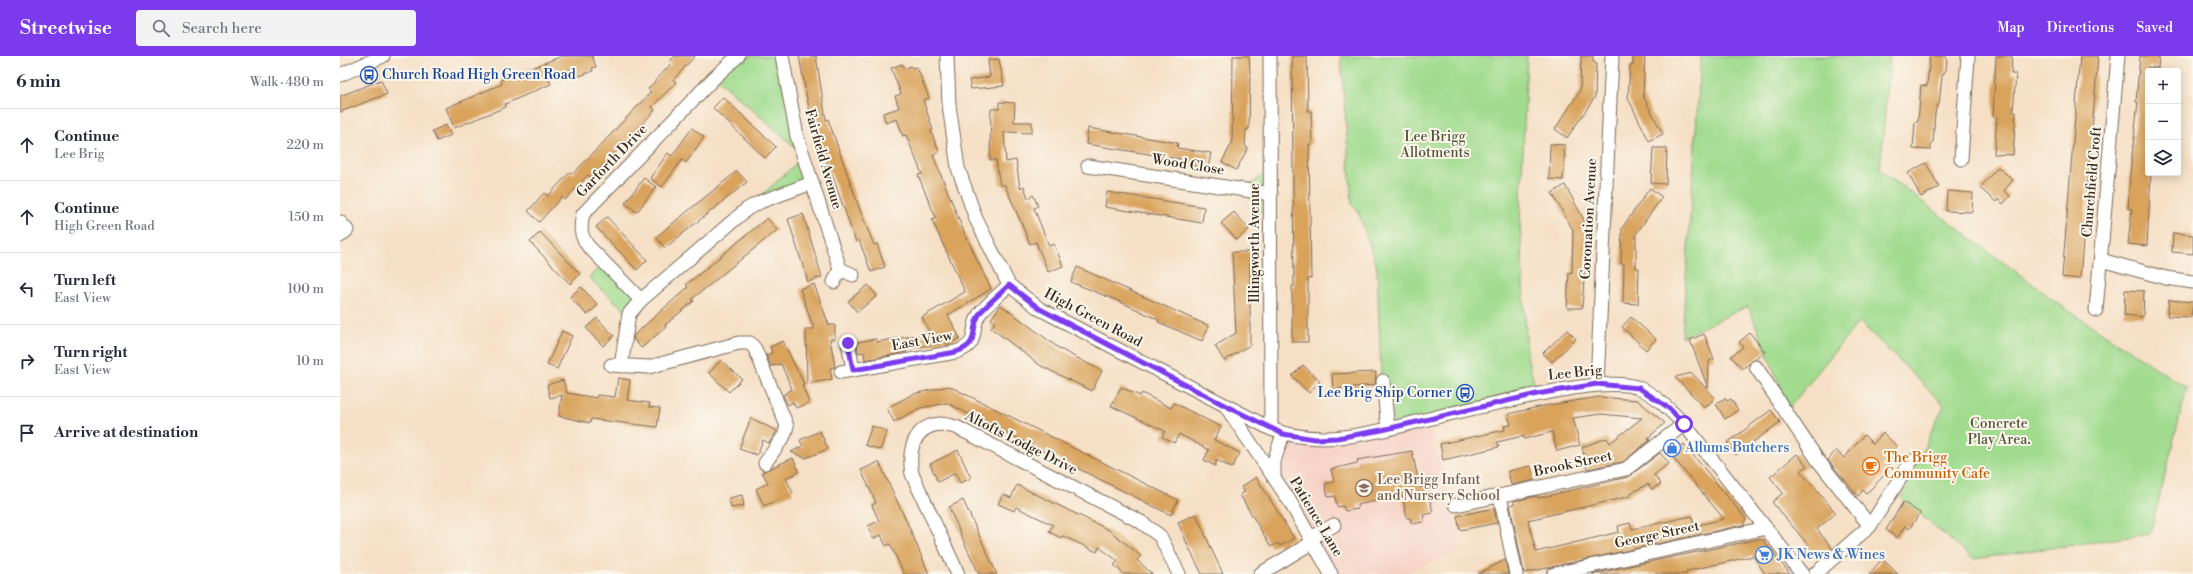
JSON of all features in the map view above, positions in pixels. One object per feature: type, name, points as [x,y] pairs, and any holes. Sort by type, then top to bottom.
[{"type":"street","points":[[340,75],[383,56]]},
{"type":"street","name":"Garforth Drive","points":[[641,300],[588,246],[581,236],[583,214],[715,77],[738,56]]},
{"type":"street","name":"Fairfield Avenue","points":[[782,56],[797,136],[840,269]]},
{"type":"street","name":"High Green Road","points":[[947,56],[950,105],[958,168],[976,219],[1009,285],[1040,309],[1277,432]]},
{"type":"street","name":"Illingworth Avenue","points":[[1270,56],[1271,194],[1277,432]]},
{"type":"street","name":"Coronation Avenue","points":[[1597,384],[1612,56]]},
{"type":"street","points":[[1961,159],[1968,56]]},
{"type":"street","name":"Churchfield Croft","points":[[2096,310],[2118,56]]},
{"type":"street","name":"Wood Close","points":[[1096,171],[1271,194]]},
{"type":"street","points":[[765,463],[784,436],[787,426],[755,349],[750,343],[739,342],[649,367],[616,366],[629,314],[641,300],[747,209],[760,202],[812,183]]},
{"type":"street","points":[[340,222],[347,230],[340,236]]},
{"type":"street","points":[[2101,260],[2166,278],[2193,282]]},
{"type":"street","points":[[834,282],[840,269],[853,275]]},
{"type":"street","name":"East View","points":[[848,343],[847,371],[956,352],[967,348],[973,340],[979,315],[1009,285]]},
{"type":"street","points":[[1756,367],[1817,459],[1870,526]]},
{"type":"street","points":[[1383,381],[1388,429]]},
{"type":"street","name":"Lee Brig","points":[[1277,432],[1315,439],[1337,438],[1388,429],[1537,394],[1597,384],[1639,388],[1669,408],[1684,424],[1802,574]]},
{"type":"street","name":"Patience Lane","points":[[1226,406],[1274,476],[1332,574]]},
{"type":"street","name":"Altofts Lodge Drive","points":[[958,574],[912,474],[909,460],[911,447],[917,435],[928,428],[941,424],[956,427],[1141,522],[1160,536],[1179,574]]},
{"type":"street","name":"Brook Street","points":[[1456,505],[1626,469],[1684,424]]},
{"type":"street","name":"Patience Lane","points":[[1274,476],[1277,432]]},
{"type":"street","points":[[1815,574],[1870,526],[1911,461]]},
{"type":"street","points":[[1500,496],[1516,574]]},
{"type":"street","points":[[1260,574],[1334,525]]},
{"type":"street","name":"George Street","points":[[1557,574],[1766,528]]},
{"type":"shaded area","name":"Lee Brigg Infant and Nursery School","points":[[1429,419],[1463,551],[1400,574],[1331,574],[1289,500],[1274,461],[1283,434],[1315,439]]},
{"type":"green space","points":[[738,56],[782,56],[802,153],[715,77]]},
{"type":"green space","name":"Lee Brigg Allotments","points":[[1341,56],[1527,56],[1520,223],[1527,356],[1537,394],[1383,430],[1377,268],[1358,211],[1352,205]]},
{"type":"green space","name":"Concrete Play Area.","points":[[1701,56],[1890,56],[1880,170],[2063,307],[2187,388],[2150,534],[1973,559],[1901,498],[1944,405],[1859,321],[1789,408],[1748,306],[1682,337]]},
{"type":"green space","points":[[803,157],[812,183],[747,209]]},
{"type":"green space","points":[[1271,169],[1271,222],[1243,190]]},
{"type":"green space","points":[[603,262],[641,300],[629,314],[589,278]]},
{"type":"building","points":[[562,56],[592,56],[596,67],[592,68],[593,71],[574,78],[571,69],[548,78],[551,84],[505,104],[506,107],[454,128],[446,108],[502,84],[501,80]]},
{"type":"building","points":[[675,56],[695,56],[673,80],[676,82],[652,107],[655,110],[615,153],[591,177],[588,175],[565,200],[562,197],[539,222],[528,211],[544,193],[548,196],[570,172],[573,174],[597,149],[651,92],[648,89],[671,64],[669,62]]},
{"type":"building","points":[[799,56],[816,56],[826,120],[828,119],[861,213],[874,245],[877,244],[885,267],[871,272],[859,240],[856,242],[810,114]]},
{"type":"building","points":[[1233,56],[1249,56],[1250,73],[1249,129],[1246,130],[1245,146],[1248,148],[1236,170],[1222,162],[1232,143]]},
{"type":"building","points":[[1292,56],[1307,56],[1308,111],[1311,111],[1312,144],[1309,144],[1311,278],[1308,279],[1308,342],[1292,342],[1292,286],[1294,286]]},
{"type":"building","points":[[1581,56],[1593,56],[1593,62],[1596,63],[1595,97],[1567,138],[1555,129],[1580,91]]},
{"type":"building","points":[[1633,56],[1645,56],[1643,96],[1663,134],[1649,141],[1628,98],[1630,65],[1633,65]]},
{"type":"building","points":[[1930,56],[1945,56],[1947,58],[1946,70],[1942,76],[1939,105],[1937,105],[1935,113],[1933,143],[1931,143],[1931,150],[1913,149],[1915,122],[1918,122],[1921,85],[1927,86]]},
{"type":"building","points":[[1996,56],[2012,56],[2011,74],[2016,74],[2013,112],[2016,112],[2013,155],[1994,154],[1997,117],[1993,117]]},
{"type":"building","points":[[2080,56],[2098,56],[2080,279],[2062,277]]},
{"type":"building","points":[[2140,56],[2159,56],[2158,68],[2145,68],[2145,176],[2151,176],[2147,246],[2128,244],[2132,209],[2128,209],[2130,174],[2138,102],[2136,102]]},
{"type":"building","points":[[999,59],[1004,86],[971,89],[969,80],[990,77],[988,60]]},
{"type":"building","points":[[902,64],[904,69],[911,66],[912,68],[917,67],[929,98],[923,100],[933,130],[931,131],[939,152],[933,155],[964,232],[991,289],[948,315],[960,338],[947,345],[945,341],[937,344],[906,349],[907,352],[865,360],[864,352],[858,353],[857,342],[876,339],[876,342],[930,333],[922,317],[965,292],[932,220],[936,218],[918,175],[922,174],[906,135],[903,136],[897,119],[886,123],[883,113],[899,108],[895,96],[901,94],[891,68]]},
{"type":"building","points":[[381,80],[387,94],[340,112],[340,96]]},
{"type":"building","points":[[723,97],[776,147],[765,158],[713,108]]},
{"type":"building","points":[[999,102],[1015,103],[1014,122],[1032,122],[1032,133],[1004,132],[1006,162],[1016,160],[1020,188],[1024,186],[1028,198],[1033,195],[1038,206],[1034,208],[1049,246],[1054,244],[1063,266],[1048,272],[1036,242],[1030,244],[1005,185],[1000,185],[996,160],[990,160],[991,109],[999,109]]},
{"type":"building","points":[[446,125],[451,135],[437,141],[432,131]]},
{"type":"building","points":[[692,128],[704,137],[686,163],[682,160],[662,187],[650,178],[668,153],[672,156]]},
{"type":"building","points":[[1088,128],[1178,143],[1177,148],[1211,153],[1208,168],[1185,164],[1186,160],[1086,144]]},
{"type":"building","points":[[1550,144],[1565,145],[1563,180],[1549,179]]},
{"type":"building","points":[[1653,148],[1667,148],[1666,184],[1651,183]]},
{"type":"building","points":[[1926,163],[1939,187],[1921,197],[1908,173]]},
{"type":"building","points":[[1998,167],[2013,180],[2004,191],[2010,196],[2003,204],[1998,199],[1996,202],[1980,188]]},
{"type":"building","points":[[737,171],[747,182],[665,248],[656,237]]},
{"type":"building","points":[[644,178],[656,187],[637,212],[625,203]]},
{"type":"building","points":[[1565,185],[1588,227],[1582,308],[1567,308],[1569,272],[1572,273],[1573,230],[1552,193]]},
{"type":"building","points":[[1650,188],[1662,197],[1636,234],[1636,268],[1639,268],[1638,304],[1623,303],[1624,264],[1621,264],[1622,228]]},
{"type":"building","points":[[1947,191],[1973,193],[1972,212],[1946,211]]},
{"type":"building","points":[[1107,192],[1204,207],[1202,223],[1105,207]]},
{"type":"building","points":[[1234,212],[1249,229],[1237,240],[1221,223]]},
{"type":"building","points":[[803,214],[822,277],[808,282],[788,219]]},
{"type":"building","points":[[607,217],[647,260],[637,270],[596,227]]},
{"type":"building","points":[[767,218],[777,230],[692,299],[694,301],[665,325],[666,327],[641,348],[633,338],[634,335],[688,287],[686,285]]},
{"type":"building","points":[[540,232],[580,274],[570,284],[530,242]]},
{"type":"building","points":[[2173,233],[2193,235],[2193,254],[2172,252]]},
{"type":"building","points":[[1232,252],[1250,252],[1250,345],[1224,361],[1215,346],[1236,333]]},
{"type":"building","points":[[1077,267],[1209,326],[1202,341],[1158,322],[1159,320],[1123,303],[1071,282]]},
{"type":"building","points":[[814,284],[829,325],[835,325],[835,339],[830,339],[835,367],[830,368],[832,379],[807,384],[806,329],[814,329],[800,289]]},
{"type":"building","points":[[868,285],[877,296],[857,312],[848,301]]},
{"type":"building","points":[[581,287],[598,305],[587,315],[570,297]]},
{"type":"building","points":[[2125,290],[2144,291],[2143,317],[2124,315]]},
{"type":"building","points":[[2169,300],[2193,302],[2191,317],[2167,316]]},
{"type":"building","points":[[1001,305],[1060,349],[1102,371],[1092,391],[1041,366],[991,328],[995,322],[991,319]]},
{"type":"building","points":[[1631,317],[1656,339],[1646,350],[1622,327]]},
{"type":"building","points":[[597,318],[614,336],[603,346],[586,328]]},
{"type":"building","points":[[1567,330],[1576,339],[1552,362],[1543,353]]},
{"type":"building","points":[[562,331],[572,336],[557,369],[547,365]]},
{"type":"building","points":[[1750,333],[1765,352],[1742,369],[1731,356],[1743,347],[1739,342]]},
{"type":"building","points":[[1704,334],[1714,359],[1709,361],[1708,388],[1690,340]]},
{"type":"building","points":[[783,341],[804,384],[802,385],[809,403],[796,408],[793,402],[788,405],[783,395],[792,389],[781,364],[771,366],[766,355],[772,353],[770,347]]},
{"type":"building","points":[[721,360],[742,379],[729,392],[709,373]]},
{"type":"building","points":[[1303,365],[1320,381],[1309,393],[1292,376]]},
{"type":"building","points":[[1376,372],[1375,385],[1333,389],[1332,374]]},
{"type":"building","points":[[1692,373],[1715,398],[1705,408],[1675,377]]},
{"type":"building","points":[[618,378],[630,380],[627,400],[650,403],[649,407],[660,408],[657,427],[591,419],[590,423],[559,416],[562,395],[550,398],[547,385],[563,380],[567,393],[597,398],[597,395],[615,397]]},
{"type":"building","points":[[949,386],[1178,500],[1171,515],[947,403],[920,408],[894,422],[887,408],[913,394]]},
{"type":"building","points":[[1121,387],[1140,396],[1142,393],[1171,408],[1174,403],[1221,427],[1214,440],[1240,453],[1232,468],[1217,460],[1215,466],[1204,460],[1209,450],[1179,434],[1174,443],[1162,437],[1165,431],[1111,406]]},
{"type":"building","points":[[1599,397],[1637,400],[1665,423],[1648,438],[1650,440],[1623,462],[1587,469],[1582,447],[1607,438],[1610,443],[1642,418],[1601,414],[1573,418],[1580,445],[1557,451],[1552,432],[1524,439],[1523,436],[1497,442],[1499,447],[1443,460],[1440,444],[1505,430],[1504,426],[1511,425],[1508,414],[1543,406]]},
{"type":"building","points":[[1725,398],[1727,401],[1731,399],[1738,410],[1725,419],[1716,404]]},
{"type":"building","points":[[1771,410],[1780,422],[1736,455],[1727,443]]},
{"type":"building","points":[[751,418],[777,431],[769,443],[763,440],[757,455],[739,449]]},
{"type":"building","points":[[872,426],[887,431],[880,450],[865,445]]},
{"type":"building","points":[[820,431],[828,449],[806,458],[791,452],[803,446],[800,440]]},
{"type":"building","points":[[1883,433],[1897,446],[1891,453],[1895,457],[1885,468],[1888,471],[1871,489],[1866,493],[1863,490],[1858,496],[1828,460],[1836,450],[1844,458],[1864,435],[1873,444]]},
{"type":"building","points":[[1684,444],[1746,519],[1743,525],[1524,573],[1510,505],[1514,504],[1514,501],[1537,496],[1538,498],[1628,477],[1660,453],[1669,463],[1654,475],[1661,484],[1652,489],[1648,484],[1631,493],[1631,496],[1528,520],[1536,552],[1619,532],[1618,526],[1630,523],[1632,529],[1692,516],[1694,526],[1724,519],[1671,455]]},
{"type":"building","points":[[958,450],[971,478],[960,483],[955,473],[938,482],[930,464]]},
{"type":"building","points":[[1412,451],[1420,488],[1427,486],[1433,513],[1423,515],[1424,522],[1412,524],[1410,518],[1407,518],[1402,495],[1357,505],[1358,509],[1345,511],[1343,506],[1337,507],[1335,496],[1328,497],[1325,484],[1334,482],[1331,469],[1358,463],[1357,460]]},
{"type":"building","points":[[1797,454],[1807,466],[1800,471],[1836,513],[1817,529],[1832,548],[1818,560],[1808,548],[1810,547],[1772,502],[1783,493],[1770,477]]},
{"type":"building","points":[[793,458],[799,472],[786,478],[793,493],[764,506],[756,489],[768,483],[762,472]]},
{"type":"building","points":[[879,462],[929,574],[904,574],[890,544],[886,546],[881,535],[873,539],[868,526],[879,521],[872,505],[876,503],[861,470]]},
{"type":"building","points":[[1531,466],[1534,480],[1511,485],[1508,471]]},
{"type":"building","points":[[1256,477],[1294,538],[1280,546],[1278,543],[1271,547],[1240,495],[1245,492],[1241,487]]},
{"type":"building","points":[[1017,485],[1109,530],[1141,556],[1137,560],[1152,574],[1124,574],[1114,565],[1118,561],[1099,547],[1097,552],[1063,536],[1061,538],[1049,532],[1053,525],[1016,507],[1014,511],[998,504],[1003,494],[1011,498]]},
{"type":"building","points":[[742,495],[744,506],[731,508],[729,498]]},
{"type":"building","points":[[963,500],[997,574],[979,574],[965,544],[949,507]]},
{"type":"building","points":[[1903,502],[1920,513],[1909,529],[1905,526],[1897,538],[1886,530]]},
{"type":"building","points":[[1494,508],[1497,523],[1460,530],[1457,516]]},
{"type":"building","points":[[1196,514],[1223,574],[1202,574],[1188,546],[1178,522]]},
{"type":"building","points":[[1759,539],[1763,540],[1790,574],[1765,574],[1753,556],[1687,571],[1687,574],[1592,574]]},
{"type":"building","points":[[1882,559],[1898,574],[1869,574]]},
{"type":"building","points":[[1505,560],[1508,574],[1478,574]]},
{"type":"place","name":"Church Road High Green Road","points":[[369,75]]},
{"type":"place","name":"Lee Brig Ship Corner","points":[[1465,393]]},
{"type":"place","name":"Allums Butchers","points":[[1672,448]]},
{"type":"place","name":"The Brigg Community Cafe","points":[[1871,466]]},
{"type":"place","name":"Lee Brigg Infant and Nursery School","points":[[1364,488]]},
{"type":"place","name":"JK News & Wines","points":[[1764,555]]},
{"type":"route","points":[[848,343],[853,370],[956,352],[967,348],[973,340],[979,315],[1009,285],[1040,309],[1283,434],[1315,439],[1337,438],[1382,430],[1537,394],[1597,384],[1639,388],[1669,408],[1684,424]]}]
